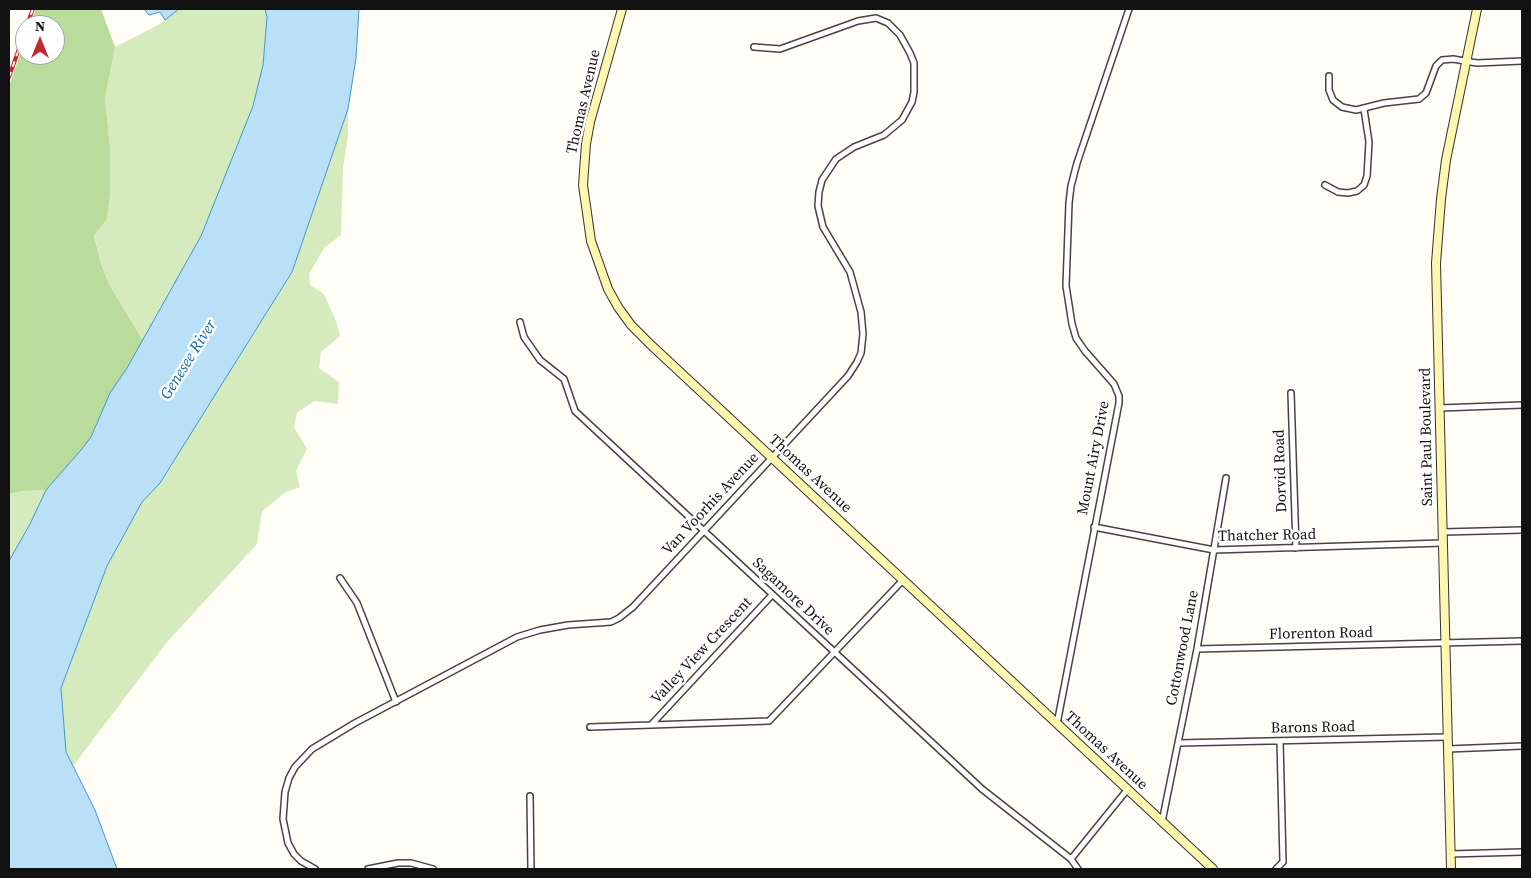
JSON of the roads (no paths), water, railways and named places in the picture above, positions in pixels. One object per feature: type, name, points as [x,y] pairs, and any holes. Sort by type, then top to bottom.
[{"type":"main road","name":"Thomas Avenue","points":[[622,9],[590,122],[583,185],[591,241],[598,262],[608,289],[631,325],[650,345],[1213,869]]},
{"type":"main road","name":"Saint Paul Boulevard","points":[[1451,869],[1436,263],[1446,160],[1477,9]]},
{"type":"street","name":"Mount Airy Drive","points":[[1056,724],[1119,403],[1119,396],[1114,384],[1084,351],[1076,338],[1072,324],[1066,286],[1069,203],[1077,163],[1129,9]]},
{"type":"street","name":"Van Voorhis Avenue","points":[[315,869],[301,861],[294,854],[285,832],[283,819],[285,792],[294,767],[312,749],[324,740],[518,637],[540,630],[615,621],[633,607],[848,376],[857,362],[862,345],[863,323],[853,278],[823,227],[818,206],[819,192],[822,180],[844,152],[884,135],[902,120],[912,102],[914,92],[915,72],[910,53],[900,35],[888,23],[876,18],[858,21],[780,49],[754,47]]},
{"type":"street","points":[[1329,76],[1330,95],[1337,104],[1348,109],[1364,109],[1378,104],[1419,99],[1426,93],[1439,62],[1447,59],[1466,62],[1522,62]]},
{"type":"street","points":[[1326,186],[1338,192],[1348,194],[1357,191],[1364,185],[1369,142],[1364,109]]},
{"type":"street","name":"Sagamore Drive","points":[[520,322],[524,337],[540,360],[564,380],[575,411],[982,789],[1071,859],[1078,869]]},
{"type":"street","name":"Dorvid Road","points":[[1291,393],[1296,548]]},
{"type":"street","points":[[1440,408],[1522,405]]},
{"type":"street","name":"Cottonwood Lane","points":[[1162,822],[1197,649],[1226,478]]},
{"type":"street","name":"Thatcher Road","points":[[1094,527],[1214,550],[1443,543]]},
{"type":"street","points":[[1443,532],[1522,530]]},
{"type":"street","points":[[340,578],[357,603],[396,702]]},
{"type":"street","name":"Valley View Crescent","points":[[590,727],[769,721],[903,580]]},
{"type":"street","name":"Valley View Crescent","points":[[651,725],[772,595]]},
{"type":"street","name":"Florenton Road","points":[[1197,649],[1522,641]]},
{"type":"street","name":"Barons Road","points":[[1178,743],[1448,737]]},
{"type":"street","points":[[1276,869],[1283,862],[1280,741]]},
{"type":"street","points":[[1448,749],[1522,746]]},
{"type":"street","points":[[1071,859],[1127,790]]},
{"type":"street","points":[[530,796],[531,869]]},
{"type":"street","points":[[1450,854],[1522,852]]},
{"type":"street","points":[[368,869],[398,863],[411,863],[433,869]]},
{"type":"water","points":[[144,9],[179,9],[165,20],[160,12],[149,15]]},
{"type":"water","name":"Genesee River","points":[[265,9],[359,9],[356,58],[348,109],[292,272],[160,483],[142,502],[107,566],[61,688],[66,752],[95,810],[117,869],[9,869],[9,561],[30,524],[46,490],[91,437],[110,393],[127,368],[201,236],[253,106],[263,65],[267,17]]},
{"type":"railway","points":[[31,15],[33,9]]},
{"type":"railway","points":[[9,77],[15,60]]}]
